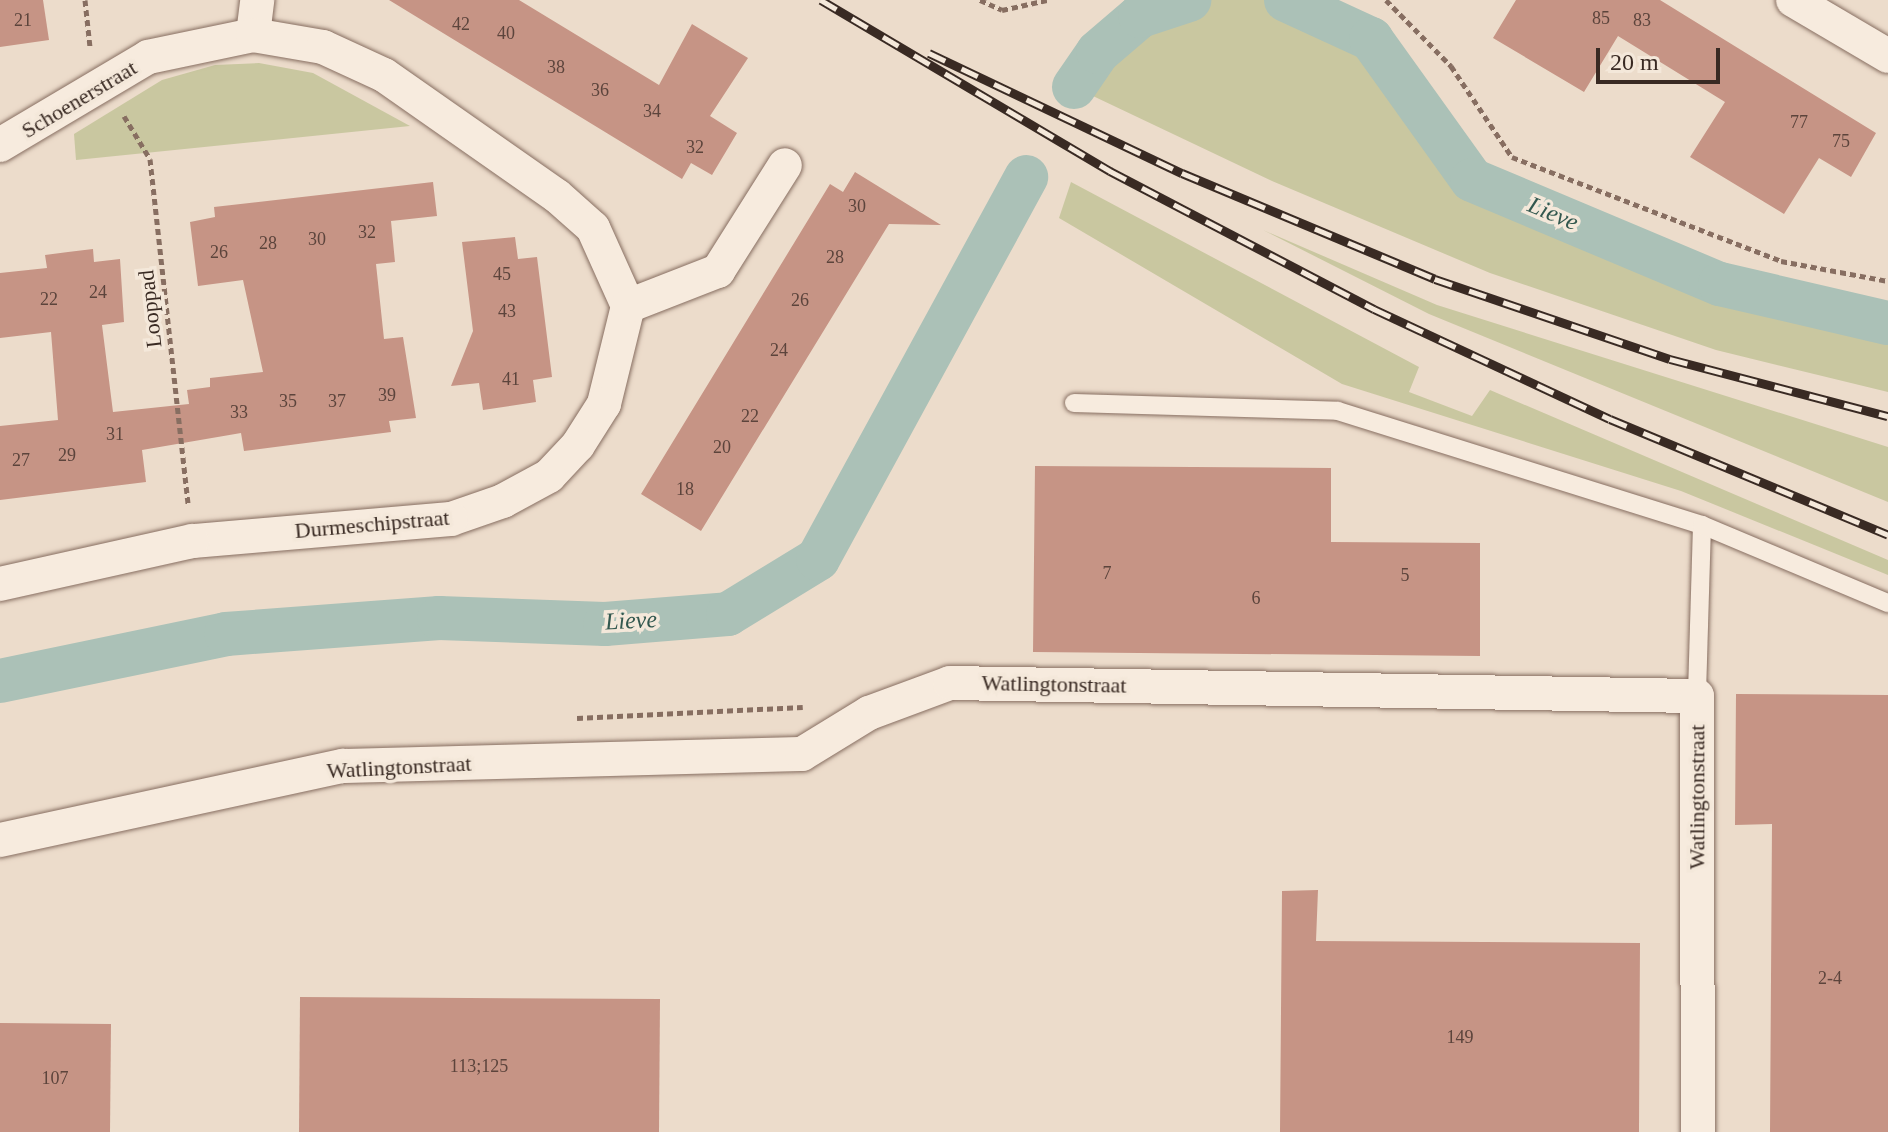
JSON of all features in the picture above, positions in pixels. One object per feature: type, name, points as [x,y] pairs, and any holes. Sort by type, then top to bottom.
[{"type":"street","points":[[253,35],[257,0]]},
{"type":"street","points":[[1793,0],[1888,56]]},
{"type":"street","name":"Schoenerstraat","points":[[0,145],[105,86],[148,57],[253,35],[323,47],[384,75],[593,228],[628,306]]},
{"type":"street","points":[[628,306],[718,271],[785,165]]},
{"type":"street","name":"Durmeschipstraat","points":[[0,584],[192,541],[451,519],[503,501],[549,476],[578,445],[604,404],[628,306]]},
{"type":"street","name":"Watlingtonstraat","points":[[0,840],[343,766],[802,754],[869,713],[950,683],[1697,696],[1698,1132]]},
{"type":"lane","points":[[1074,403],[1338,411],[1702,525],[1888,603]]},
{"type":"lane","points":[[1697,696],[1702,525]]},
{"type":"path","points":[[980,0],[1002,10],[1047,0]]},
{"type":"path","points":[[1386,0],[1451,66],[1512,157],[1781,261],[1888,281]]},
{"type":"path","name":"Looppad","points":[[105,86],[150,159],[192,541]]},
{"type":"shaded area","points":[[1189,0],[1286,0],[1371,39],[1472,180],[1720,284],[1888,323],[1888,392],[1716,350],[1490,273],[1272,181],[1074,87],[1098,52],[1140,16]]},
{"type":"shaded area","points":[[259,63],[313,73],[410,126],[76,160],[74,134],[162,80],[215,65]]},
{"type":"shaded area","points":[[1071,182],[1419,367],[1409,392],[1472,416],[1490,390],[1888,560],[1888,575],[1681,491],[1342,384],[1059,218]]},
{"type":"shaded area","points":[[1263,230],[1437,305],[1888,447],[1888,502],[1429,314]]},
{"type":"building","points":[[0,0],[43,0],[49,40],[0,47]]},
{"type":"building","points":[[389,0],[519,0],[659,85],[692,24],[748,58],[710,116],[737,133],[712,175],[691,163],[682,179]]},
{"type":"building","points":[[1516,0],[1660,0],[1876,133],[1851,177],[1819,158],[1784,214],[1690,157],[1725,102],[1618,36],[1584,92],[1493,38]]},
{"type":"building","points":[[855,172],[941,225],[889,224],[701,531],[641,494],[830,184],[843,192]]},
{"type":"building","points":[[433,182],[437,216],[391,221],[395,262],[376,264],[384,339],[403,337],[416,418],[389,421],[391,432],[244,451],[241,433],[142,450],[146,482],[0,500],[0,426],[58,420],[51,332],[0,338],[0,273],[47,268],[45,255],[93,249],[94,262],[120,259],[124,322],[102,325],[113,412],[189,404],[187,390],[210,387],[210,378],[263,372],[243,280],[198,286],[190,222],[215,217],[214,207]]},
{"type":"building","points":[[515,237],[518,259],[537,257],[552,377],[533,380],[536,402],[483,410],[479,383],[451,386],[473,331],[462,242]]},
{"type":"building","points":[[1035,466],[1331,468],[1331,542],[1480,543],[1480,656],[1033,652]]},
{"type":"building","points":[[1736,694],[1888,695],[1888,1132],[1770,1132],[1772,824],[1735,825]]},
{"type":"building","points":[[1318,890],[1316,941],[1640,943],[1639,1132],[1280,1132],[1282,891]]},
{"type":"building","points":[[300,997],[660,999],[659,1132],[299,1132]]},
{"type":"building","points":[[0,1023],[111,1024],[110,1132],[0,1132]]},
{"type":"waterway","name":"Lieve","points":[[1074,87],[1098,52],[1140,16],[1189,0]]},
{"type":"waterway","name":"Lieve","points":[[1286,0],[1371,39],[1472,180],[1720,284],[1888,323]]},
{"type":"waterway","name":"Lieve","points":[[0,681],[226,634],[439,618],[605,624],[728,614],[818,559],[1026,177]]},
{"type":"railway","points":[[821,0],[1110,171],[1374,309],[1610,419],[1888,535]]},
{"type":"railway","points":[[929,53],[1182,173],[1435,279],[1670,359],[1888,416]]}]
